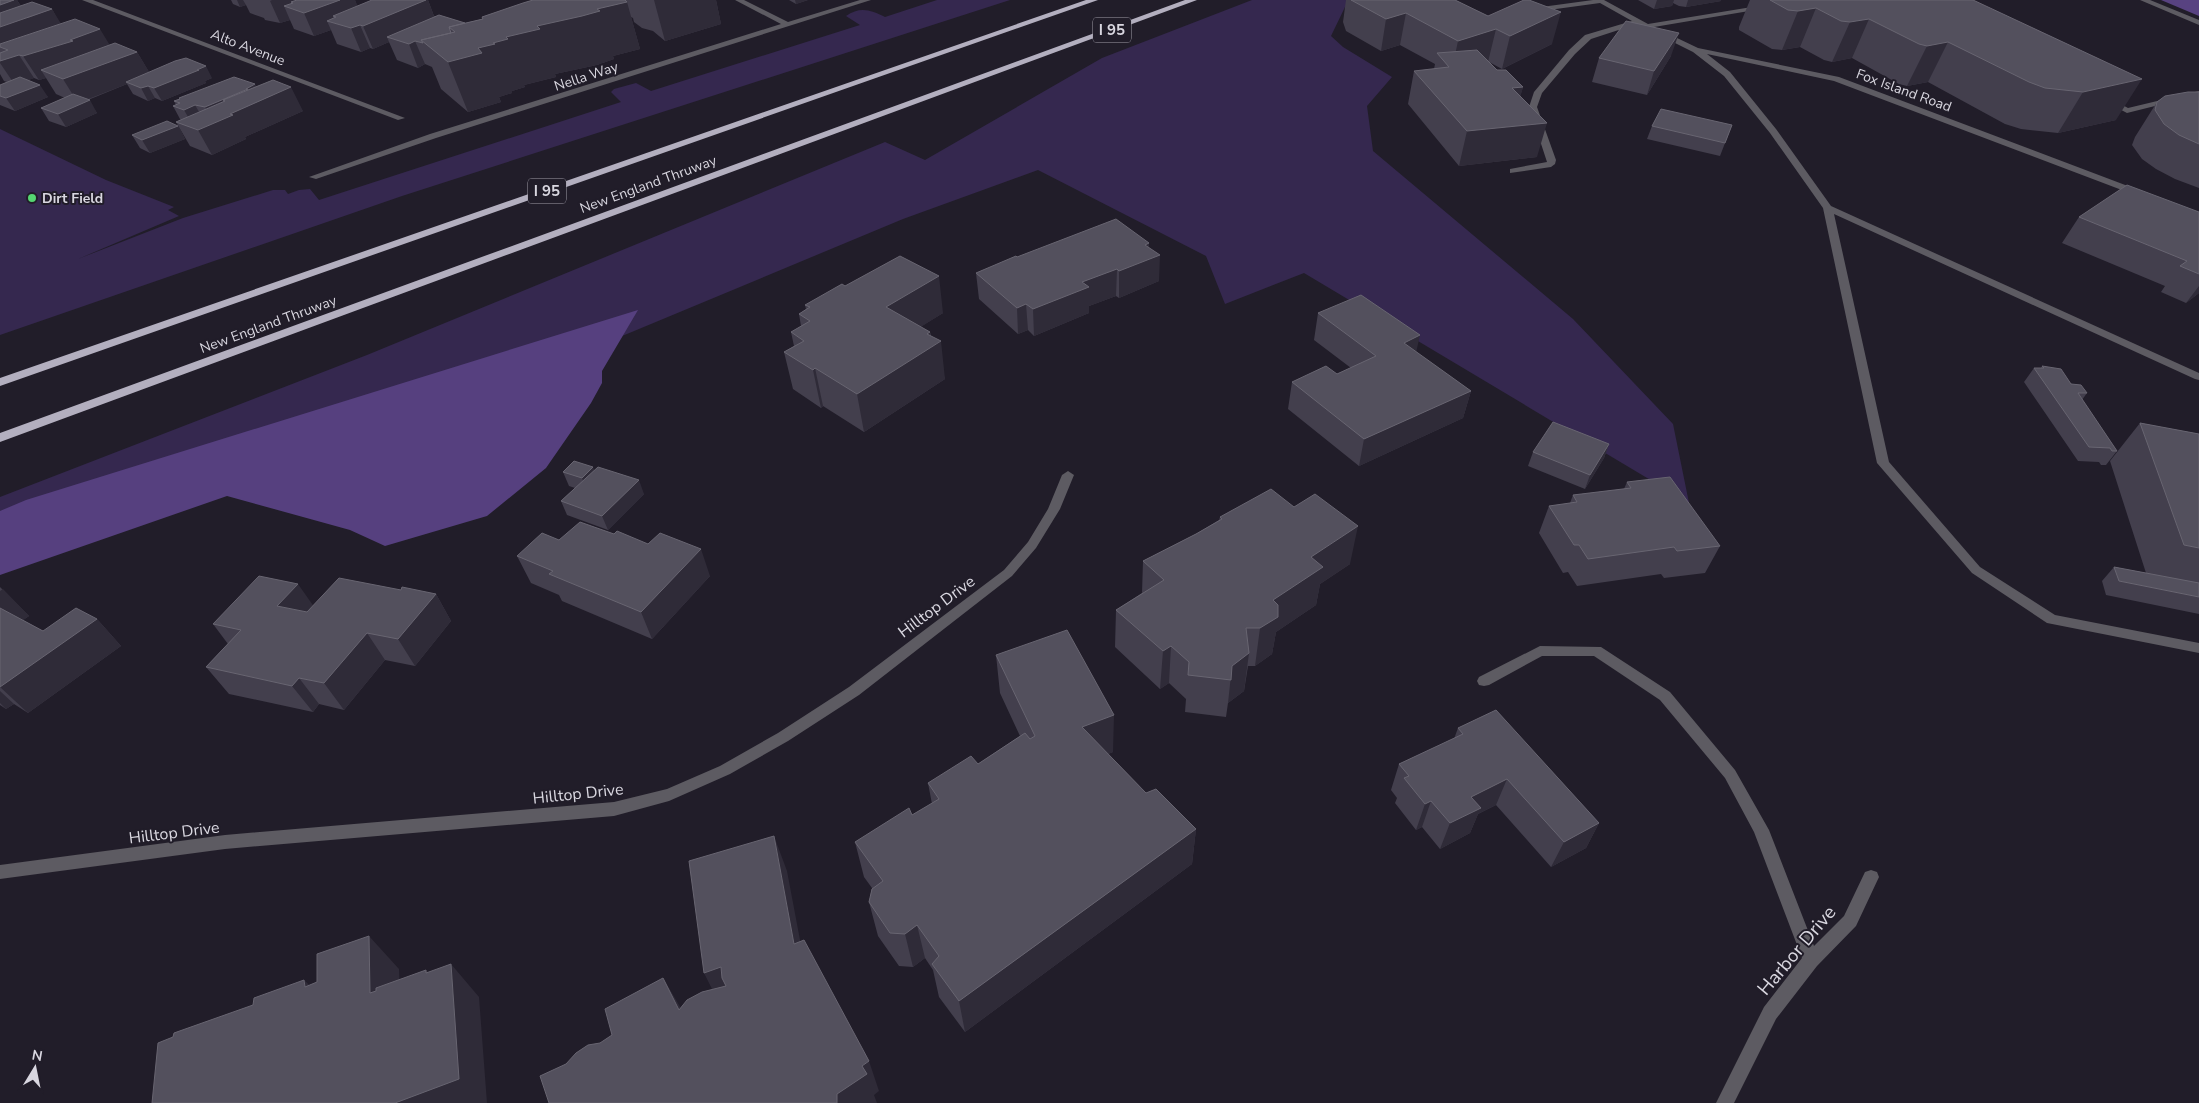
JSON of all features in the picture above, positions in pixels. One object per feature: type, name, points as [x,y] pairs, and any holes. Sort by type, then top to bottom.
[{"type":"highway","name":"New England Thruway","points":[[0,382],[1094,0]]},
{"type":"highway","name":"New England Thruway","points":[[0,438],[1193,0]]},
{"type":"street","name":"Alto Avenue","points":[[86,0],[401,118]]},
{"type":"street","points":[[739,0],[788,26]]},
{"type":"street","name":"Nella Way","points":[[313,177],[433,136],[867,0]]},
{"type":"street","points":[[1525,11],[1600,0]]},
{"type":"street","name":"Fox Island Road","points":[[1600,0],[1696,50],[1836,80],[2148,197]]},
{"type":"street","points":[[2144,0],[2199,23]]},
{"type":"street","points":[[1648,26],[1773,5]]},
{"type":"street","points":[[1513,171],[1551,164],[1552,160],[1533,107],[1536,96],[1544,85],[1572,52],[1588,37],[1638,21]]},
{"type":"street","points":[[1696,50],[1732,82],[1773,131],[1828,208],[1883,463],[1976,570],[2052,619],[2199,648]]},
{"type":"street","points":[[2101,97],[2127,110],[2199,93]]},
{"type":"street","points":[[1828,208],[2199,376]]},
{"type":"street","name":"Hilltop Drive","points":[[0,872],[225,842],[614,809],[669,795],[725,770],[814,717],[854,690],[1008,573],[1032,545],[1049,516],[1068,475]]},
{"type":"street","points":[[1484,680],[1540,651],[1596,651],[1665,696],[1730,774],[1761,830],[1811,960]]},
{"type":"street","name":"Harbor Drive","points":[[1725,1103],[1770,1013],[1811,960],[1850,921],[1870,878]]},
{"type":"shaded area","points":[[937,0],[1010,0],[402,196],[0,335],[0,129],[106,180],[174,207],[168,210],[179,216],[78,259],[183,218],[273,190],[285,190],[288,194],[310,189],[319,200],[621,102],[611,92],[614,89],[636,83],[651,91],[860,25],[846,16],[856,11],[866,10],[885,17]]},
{"type":"shaded area","points":[[1252,0],[1409,0],[1345,7],[1331,36],[1343,47],[1392,77],[1367,106],[1373,151],[1573,319],[1673,424],[1689,503],[1304,273],[1225,304],[1206,256],[1038,170],[903,219],[562,361],[0,570],[0,497],[367,355],[885,142],[925,160],[1102,58]]},
{"type":"shaded area","points":[[2161,0],[2199,0],[2199,16]]},
{"type":"shaded area","points":[[638,310],[602,371],[602,383],[591,403],[546,468],[487,516],[385,546],[350,530],[227,496],[0,575],[0,511],[26,500]]},
{"type":"building","points":[[0,0],[14,0],[0,5]]},
{"type":"building","points":[[297,0],[340,0],[304,13],[284,6]]},
{"type":"building","points":[[372,0],[426,0],[363,26],[351,28],[327,21],[336,17],[333,16]]},
{"type":"building","points":[[533,0],[625,0],[627,2],[597,9],[600,11],[582,16],[537,26],[540,29],[506,37],[508,39],[478,48],[482,53],[448,62],[421,40],[455,32],[449,27],[483,19],[482,17]]},
{"type":"building","points":[[1351,0],[1455,0],[1488,16],[1524,0],[1529,0],[1561,12],[1510,36],[1496,29],[1458,41],[1406,13],[1386,19]]},
{"type":"building","points":[[1770,0],[1973,0],[2142,79],[2083,92],[2045,88],[1948,42],[1927,46],[1919,44],[1869,19],[1850,22],[1841,21],[1816,8],[1798,11],[1788,10]]},
{"type":"building","points":[[32,2],[52,9],[0,27],[0,13]]},
{"type":"building","points":[[439,15],[465,23],[449,27],[451,33],[421,40],[423,43],[415,41],[409,44],[387,37]]},
{"type":"building","points":[[75,19],[100,29],[70,40],[73,41],[0,61],[0,53],[8,50],[0,47],[0,44]]},
{"type":"building","points":[[1626,21],[1679,33],[1654,71],[1599,58]]},
{"type":"building","points":[[115,43],[137,52],[63,79],[41,70]]},
{"type":"building","points":[[1477,50],[1497,70],[1506,70],[1523,87],[1512,88],[1547,123],[1467,131],[1414,71],[1449,67],[1437,53]]},
{"type":"building","points":[[186,58],[206,66],[154,88],[148,86],[141,88],[126,82],[175,61]]},
{"type":"building","points":[[20,77],[40,85],[6,98],[0,96],[0,85]]},
{"type":"building","points":[[234,77],[255,84],[246,89],[248,89],[205,107],[195,105],[184,110],[173,106],[180,103],[174,101],[179,98]]},
{"type":"building","points":[[273,80],[291,87],[198,130],[176,122],[225,101],[223,100]]},
{"type":"building","points":[[2199,92],[2199,144],[2179,135],[2164,124],[2155,110],[2157,102],[2165,96]]},
{"type":"building","points":[[73,94],[90,100],[58,114],[41,108]]},
{"type":"building","points":[[1661,109],[1732,125],[1725,143],[1652,126]]},
{"type":"building","points":[[167,121],[178,126],[142,140],[132,135]]},
{"type":"building","points":[[2127,185],[2199,212],[2199,274],[2180,266],[2187,261],[2079,217]]},
{"type":"building","points":[[1116,219],[1149,243],[1145,245],[1160,255],[1119,271],[1117,269],[1082,282],[1089,287],[1033,309],[1026,304],[1017,308],[976,273],[1016,256]]},
{"type":"building","points":[[900,256],[939,276],[886,307],[930,332],[927,334],[941,341],[857,394],[815,368],[813,370],[784,352],[804,341],[791,332],[810,321],[799,314],[810,307],[805,305],[842,284],[845,286]]},
{"type":"building","points":[[1361,295],[1420,335],[1404,343],[1471,391],[1364,439],[1292,382],[1326,366],[1337,374],[1376,356],[1318,313]]},
{"type":"building","points":[[2042,366],[2061,369],[2071,384],[2081,385],[2087,393],[2078,393],[2117,451],[2112,451],[2110,448],[2089,447],[2034,368],[2044,368]]},
{"type":"building","points":[[1553,422],[1609,444],[1590,475],[1533,452]]},
{"type":"building","points":[[2140,423],[2199,434],[2199,548],[2184,545]]},
{"type":"building","points":[[574,461],[593,467],[582,478],[563,472]]},
{"type":"building","points":[[598,467],[639,480],[602,516],[561,501]]},
{"type":"building","points":[[1670,477],[1720,546],[1677,551],[1674,547],[1588,559],[1579,545],[1574,545],[1549,506],[1577,502],[1573,495],[1631,488],[1627,482]]},
{"type":"building","points":[[1271,489],[1294,507],[1315,494],[1358,526],[1311,557],[1323,567],[1273,600],[1278,605],[1278,617],[1260,628],[1246,628],[1249,653],[1232,666],[1231,680],[1188,675],[1189,662],[1171,646],[1163,651],[1116,610],[1164,580],[1143,561],[1196,534],[1222,519],[1220,517]]},
{"type":"building","points":[[580,522],[614,534],[617,531],[648,544],[660,533],[701,549],[641,612],[549,574],[553,571],[517,556],[542,533],[559,540]]},
{"type":"building","points":[[2114,567],[2199,583],[2199,597],[2119,581]]},
{"type":"building","points":[[259,576],[298,584],[277,606],[307,612],[339,578],[401,590],[402,587],[436,594],[398,639],[367,633],[324,683],[299,678],[292,686],[206,667],[241,630],[213,624]]},
{"type":"building","points":[[0,608],[43,631],[76,608],[97,619],[0,687]]},
{"type":"building","points":[[1067,630],[1114,715],[1082,727],[1146,793],[1156,789],[1196,829],[959,1001],[932,964],[939,956],[917,925],[905,934],[890,933],[869,902],[872,889],[883,881],[855,842],[909,808],[912,815],[939,799],[928,783],[971,756],[978,764],[1025,733],[1030,739],[1035,736],[996,655]]},
{"type":"building","points":[[1496,710],[1599,823],[1564,842],[1507,779],[1471,797],[1481,808],[1450,823],[1431,801],[1425,804],[1404,778],[1409,776],[1399,764],[1463,734],[1458,728]]},
{"type":"building","points":[[774,836],[794,944],[804,940],[869,1061],[862,1066],[867,1074],[837,1094],[837,1103],[549,1103],[540,1076],[566,1064],[576,1053],[588,1045],[600,1043],[612,1035],[605,1009],[663,978],[679,1010],[687,1000],[702,992],[726,986],[722,978],[721,967],[704,973],[689,861]]},
{"type":"building","points":[[369,936],[370,993],[376,991],[376,988],[426,970],[426,973],[451,964],[459,1079],[395,1103],[152,1103],[158,1043],[173,1037],[174,1033],[253,1005],[254,998],[304,980],[305,987],[317,982],[317,954]]},
{"type":"place","name":"Dirt Field","points":[[32,198]]}]
